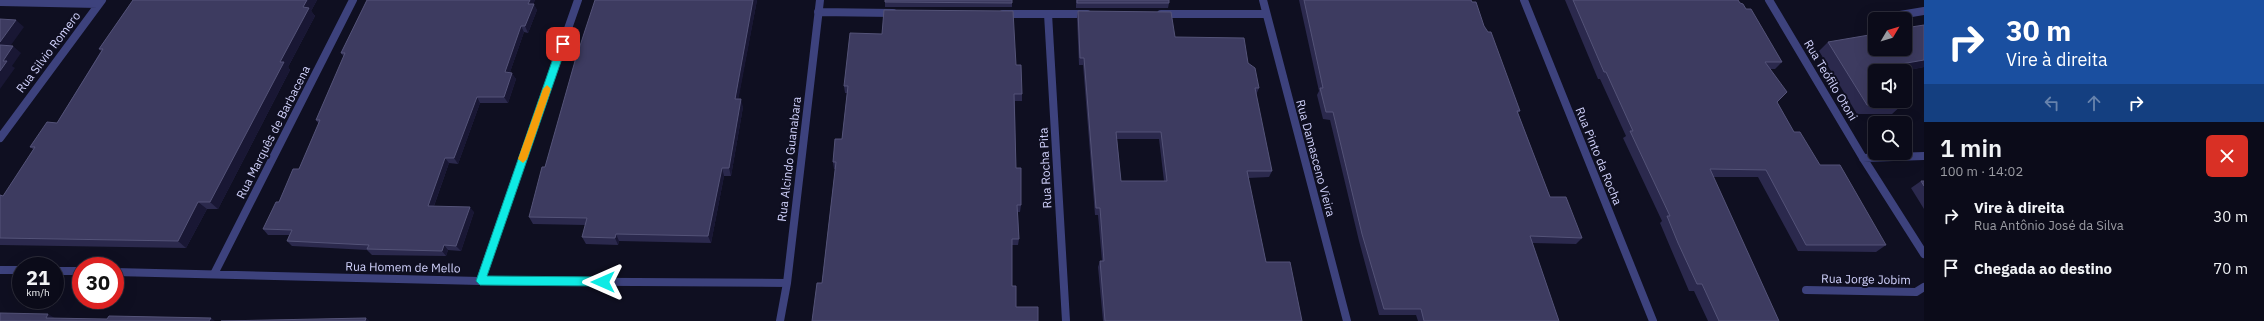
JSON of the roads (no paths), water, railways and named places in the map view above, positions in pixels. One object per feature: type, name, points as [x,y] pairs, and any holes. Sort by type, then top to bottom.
[{"type":"street","name":"Rua Marquês de Barbacena","points":[[214,274],[352,0]]},
{"type":"street","points":[[480,281],[578,0]]},
{"type":"street","name":"Rua Alcindo Guanabara","points":[[780,321],[787,283],[820,0]]},
{"type":"street","name":"Rua Damasceno Vieira","points":[[1263,0],[1347,321]]},
{"type":"street","name":"Rua Pinto da Rocha","points":[[1524,0],[1652,321]]},
{"type":"street","name":"Rua Teófilo Otoni","points":[[1769,0],[1863,158],[1924,254]]},
{"type":"street","points":[[0,2],[100,2]]},
{"type":"street","name":"Rua Silvio Romero","points":[[0,138],[100,2]]},
{"type":"street","points":[[1912,13],[1924,11]]},
{"type":"street","points":[[818,12],[898,13]]},
{"type":"street","points":[[993,14],[1095,14]]},
{"type":"street","name":"Rua Rocha Pita","points":[[1048,14],[1066,321]]},
{"type":"street","points":[[1149,14],[1266,14]]},
{"type":"street","points":[[1863,158],[1924,156]]},
{"type":"street","points":[[0,270],[12,270]]},
{"type":"street","name":"Rua Homem de Mello","points":[[124,272],[480,281],[787,283]]},
{"type":"street","name":"Rua Jorge Jobim","points":[[1806,290],[1916,292],[1924,287]]}]
